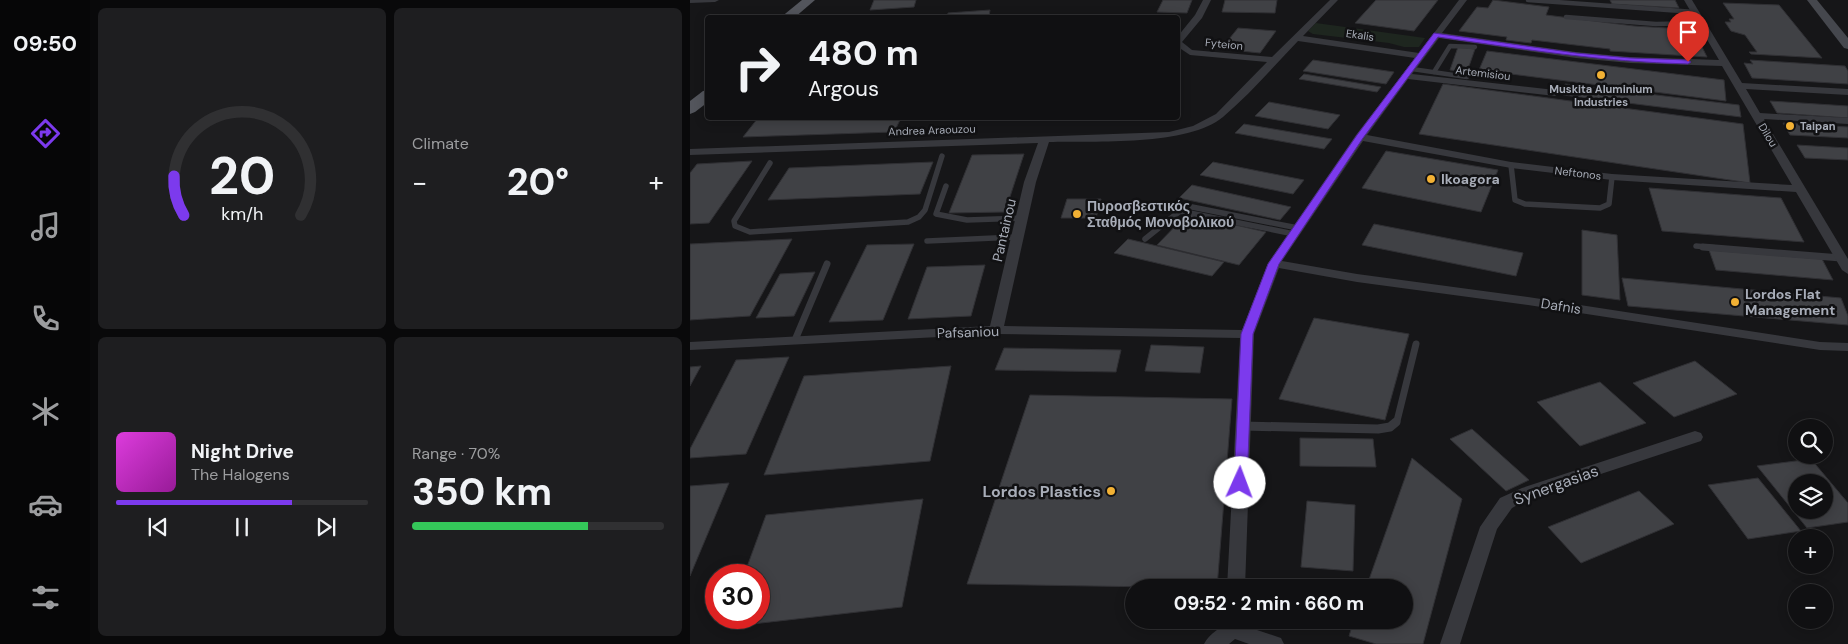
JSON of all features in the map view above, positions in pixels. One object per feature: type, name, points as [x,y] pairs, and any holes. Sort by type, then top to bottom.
[{"type":"main road","points":[[790,15],[809,0]]},
{"type":"main road","points":[[806,15],[824,0]]},
{"type":"main road","points":[[690,94],[705,82]]},
{"type":"main road","points":[[690,109],[705,96]]},
{"type":"street","points":[[690,1],[715,0]]},
{"type":"street","name":"Fyteion","points":[[1180,40],[1199,16],[1207,0]]},
{"type":"street","name":"Andrea Araouzou","points":[[690,152],[1169,135],[1197,128],[1219,116],[1272,60],[1334,0]]},
{"type":"street","points":[[1236,579],[1247,334],[1274,264],[1360,137],[1463,0]]},
{"type":"street","name":"Dilou","points":[[1688,0],[1848,270]]},
{"type":"street","points":[[1812,0],[1843,33],[1848,46]]},
{"type":"street","points":[[1436,35],[1576,55],[1630,60],[1726,64]]},
{"type":"street","name":"Ekalis","points":[[1298,36],[1422,53]]},
{"type":"street","name":"Fyteion","points":[[1180,45],[1195,53],[1272,60]]},
{"type":"street","name":"Artemisiou","points":[[1410,72],[1555,93]]},
{"type":"street","points":[[1738,86],[1848,92]]},
{"type":"street","points":[[1756,116],[1848,121]]},
{"type":"street","name":"Neftonos","points":[[1360,137],[1511,165],[1612,177],[1799,189]]},
{"type":"street","name":"Pantainou","points":[[996,330],[1030,182],[1045,138]]},
{"type":"street","name":"Dafnis","points":[[1274,264],[1357,278],[1528,301],[1820,346],[1848,347]]},
{"type":"street","name":"Pafsaniou","points":[[690,346],[996,330],[1247,334]]},
{"type":"street","name":"Synergasias","points":[[1450,644],[1489,527],[1506,503],[1528,492],[1695,437]]},
{"type":"street","points":[[1214,644],[1230,629]]},
{"type":"street","points":[[1242,629],[1274,644]]},
{"type":"lane","points":[[1528,0],[1572,5],[1695,12]]},
{"type":"lane","points":[[1566,17],[1656,24],[1702,23]]},
{"type":"lane","points":[[1434,72],[1450,46],[1475,47]]},
{"type":"lane","points":[[1410,72],[1434,72],[1467,77]]},
{"type":"lane","points":[[770,163],[734,221],[735,226],[741,230],[750,232],[903,224],[912,221],[926,209],[942,156]]},
{"type":"lane","points":[[1511,165],[1515,200],[1524,204],[1600,208],[1609,204],[1612,177]]},
{"type":"lane","points":[[946,186],[936,214],[960,219],[1022,218]]},
{"type":"lane","points":[[1177,204],[1296,231]]},
{"type":"lane","points":[[1145,239],[1180,211],[1296,231]]},
{"type":"lane","points":[[927,241],[1017,237]]},
{"type":"lane","points":[[1696,246],[1841,258]]},
{"type":"lane","points":[[795,340],[827,264]]},
{"type":"lane","points":[[1243,426],[1378,429],[1390,427],[1397,421],[1416,344]]},
{"type":"shaded area","points":[[1316,23],[1425,38],[1419,47],[1404,47],[1389,43],[1313,34],[1308,31]]},
{"type":"building","points":[[874,0],[916,0],[914,7],[870,10]]},
{"type":"building","points":[[1163,0],[1192,0],[1187,13],[1157,12]]},
{"type":"building","points":[[1225,0],[1277,0],[1275,13],[1222,12]]},
{"type":"building","points":[[1376,0],[1438,0],[1414,31],[1355,23]]},
{"type":"building","points":[[1493,0],[1549,7],[1546,15],[1634,26],[1683,29],[1687,35],[1696,35],[1707,57],[1610,51],[1610,49],[1532,40],[1531,43],[1506,40],[1507,37],[1459,31],[1477,7],[1488,8]]},
{"type":"building","points":[[1610,0],[1675,0],[1679,8],[1612,4]]},
{"type":"building","points":[[1723,3],[1779,5],[1822,58],[1751,54],[1749,52],[1757,52],[1745,35],[1731,31],[1725,22],[1731,22],[1729,19],[1734,19]]},
{"type":"building","points":[[990,10],[989,15],[948,15],[948,13]]},
{"type":"building","points":[[1238,28],[1276,31],[1260,53],[1221,49]]},
{"type":"building","points":[[1458,47],[1475,49],[1467,72],[1450,70]]},
{"type":"building","name":"Muskita Aluminium Industries","points":[[1487,51],[1724,80],[1726,101],[1479,70]]},
{"type":"building","points":[[1313,60],[1394,72],[1386,84],[1303,71]]},
{"type":"building","points":[[1750,60],[1845,66],[1848,71],[1848,84],[1752,78],[1744,63],[1753,64]]},
{"type":"building","points":[[1304,74],[1381,87],[1377,92],[1299,79]]},
{"type":"building","points":[[1443,84],[1743,124],[1750,183],[1419,134]]},
{"type":"building","points":[[1565,84],[1739,105],[1741,117],[1563,95]]},
{"type":"building","points":[[1770,101],[1848,106],[1848,118],[1777,113]]},
{"type":"building","points":[[1269,102],[1340,115],[1328,129],[1255,116]]},
{"type":"building","points":[[756,120],[900,120],[894,132],[743,137]]},
{"type":"building","points":[[1783,123],[1848,127],[1848,138],[1790,135]]},
{"type":"building","points":[[1244,124],[1332,139],[1324,149],[1235,133]]},
{"type":"building","points":[[1797,145],[1848,148],[1848,160],[1805,158]]},
{"type":"building","name":"Ikoagora","points":[[1386,151],[1498,170],[1481,212],[1362,188]]},
{"type":"building","points":[[1024,154],[1005,212],[949,213],[972,155]]},
{"type":"building","points":[[752,161],[709,223],[690,224],[690,173],[697,164]]},
{"type":"building","points":[[933,162],[920,194],[768,200],[789,168]]},
{"type":"building","points":[[1213,162],[1304,180],[1293,194],[1200,175]]},
{"type":"building","points":[[1192,185],[1291,207],[1280,220],[1179,198]]},
{"type":"building","points":[[1649,188],[1781,198],[1804,242],[1662,231]]},
{"type":"building","points":[[1067,199],[1101,199],[1096,218],[1061,218]]},
{"type":"building","points":[[1187,214],[1266,232],[1239,265],[1157,245]]},
{"type":"building","points":[[1374,224],[1523,253],[1516,276],[1362,245]]},
{"type":"building","points":[[1582,230],[1617,235],[1620,300],[1582,295]]},
{"type":"building","points":[[792,239],[750,316],[690,320],[690,244]]},
{"type":"building","points":[[1128,239],[1224,262],[1212,276],[1114,253]]},
{"type":"building","points":[[914,244],[883,320],[829,322],[867,245]]},
{"type":"building","points":[[1709,250],[1822,259],[1833,280],[1716,270]]},
{"type":"building","points":[[985,265],[971,316],[908,319],[927,267]]},
{"type":"building","points":[[815,272],[794,316],[756,318],[780,274]]},
{"type":"building","name":"Lordos Flat Management","points":[[1622,278],[1841,298],[1848,316],[1848,325],[1628,306]]},
{"type":"building","points":[[1314,318],[1409,334],[1385,420],[1279,399]]},
{"type":"building","points":[[1151,345],[1204,347],[1200,373],[1145,371]]},
{"type":"building","points":[[1004,348],[1121,350],[1116,372],[995,370]]},
{"type":"building","points":[[789,357],[746,454],[690,458],[690,449],[736,360]]},
{"type":"building","points":[[1695,361],[1737,394],[1674,417],[1633,383]]},
{"type":"building","points":[[701,366],[690,386],[690,367]]},
{"type":"building","points":[[951,366],[930,461],[764,475],[804,376]]},
{"type":"building","points":[[1600,382],[1646,423],[1580,446],[1537,402]]},
{"type":"building","name":"Lordos Plastics","points":[[1030,395],[1232,399],[1218,579],[1125,579],[1125,587],[967,584]]},
{"type":"building","points":[[1472,429],[1529,480],[1506,491],[1450,439]]},
{"type":"building","points":[[1300,438],[1373,439],[1376,467],[1300,466]]},
{"type":"building","points":[[1412,458],[1462,499],[1423,644],[1376,644],[1349,636],[1351,629],[1413,629],[1413,579],[1369,579]]},
{"type":"building","points":[[1788,462],[1788,464],[1815,464],[1824,474],[1788,474],[1788,504],[1757,466]]},
{"type":"building","points":[[1758,478],[1788,515],[1788,519],[1791,519],[1799,529],[1788,529],[1788,533],[1748,539],[1708,485]]},
{"type":"building","points":[[729,483],[690,576],[690,486]]},
{"type":"building","points":[[1833,485],[1848,503],[1848,522],[1807,528],[1800,519],[1833,519]]},
{"type":"building","points":[[1639,491],[1674,524],[1581,563],[1548,527]]},
{"type":"building","points":[[923,499],[902,607],[770,622],[770,564],[748,564],[766,515]]},
{"type":"building","points":[[1307,501],[1355,505],[1353,571],[1301,567]]},
{"type":"place","name":"Muskita Aluminium Industries","points":[[1601,75]]},
{"type":"place","name":"Taipan","points":[[1790,126]]},
{"type":"place","name":"Ikoagora","points":[[1431,179]]},
{"type":"place","name":"Πυροσβεστικός Σταθμός Μονοβολικού","points":[[1077,214]]},
{"type":"place","name":"Lordos Flat Management","points":[[1735,302]]},
{"type":"place","name":"Lordos Plastics","points":[[1111,491]]},
{"type":"route","points":[[1240,483],[1247,334],[1274,264],[1360,137],[1408,76],[1423,51],[1436,35],[1576,55],[1630,60],[1688,62]]}]
